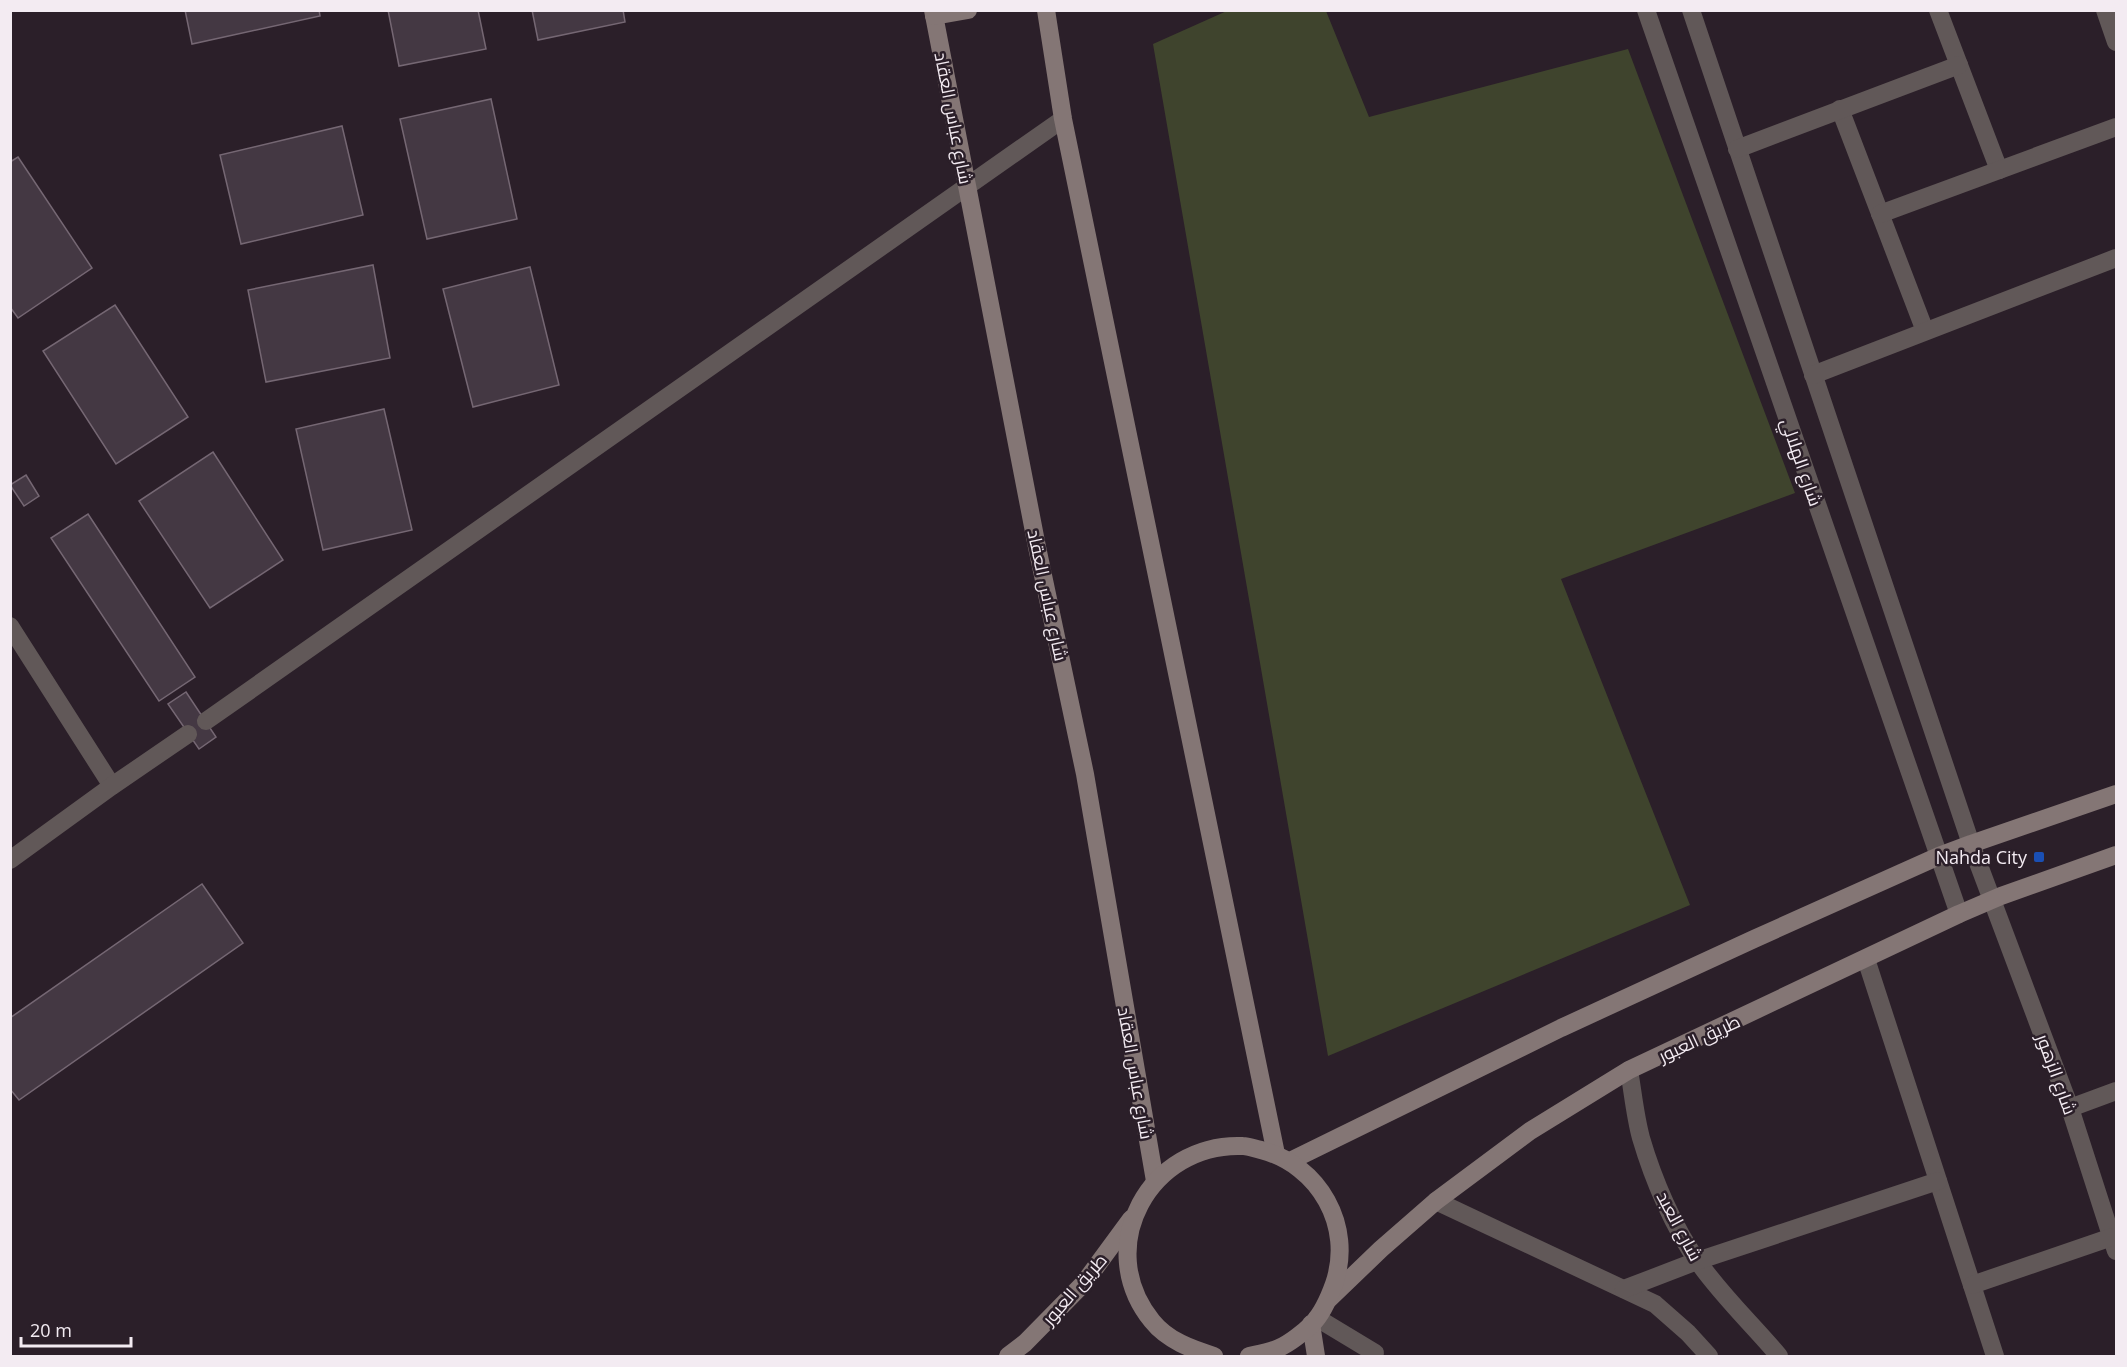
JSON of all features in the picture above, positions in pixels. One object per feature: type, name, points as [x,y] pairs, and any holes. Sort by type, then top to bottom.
[{"type":"street","points":[[934,13],[968,10]]},
{"type":"street","points":[[1046,10],[1063,119],[1283,1158],[1314,1182],[1331,1208],[1340,1238],[1339,1270],[1329,1299],[1314,1321],[1280,1348],[1249,1356]]},
{"type":"street","name":"شارع الهلالي","points":[[1646,10],[1959,914]]},
{"type":"street","points":[[1691,10],[1991,900]]},
{"type":"street","points":[[1938,10],[1999,170]]},
{"type":"street","points":[[2105,10],[2116,42]]},
{"type":"street","name":"شارع عباس العقاد","points":[[934,13],[1037,547],[1085,774],[1155,1181]]},
{"type":"street","points":[[1737,148],[1959,65]]},
{"type":"street","points":[[1840,109],[1925,331]]},
{"type":"street","points":[[206,721],[1063,119]]},
{"type":"street","points":[[1880,214],[2116,127]]},
{"type":"street","points":[[1813,375],[2116,258]]},
{"type":"street","points":[[10,626],[112,786]]},
{"type":"street","points":[[10,860],[188,734]]},
{"type":"street","points":[[1283,1158],[1754,939],[1939,856],[2116,794]]},
{"type":"street","name":"طريق العبور","points":[[1329,1299],[1436,1201],[1530,1131],[1629,1070],[1959,914],[1991,900],[2116,855]]},
{"type":"street","name":"شارع الزهور","points":[[1991,900],[2070,1108],[2114,1244]]},
{"type":"street","points":[[1866,959],[1995,1356]]},
{"type":"street","name":"شارع العبد","points":[[1629,1070],[1641,1137],[1664,1201],[1697,1261],[1731,1304],[1779,1356]]},
{"type":"street","points":[[2070,1108],[2116,1091]]},
{"type":"street","name":"طريق العبور","points":[[1008,1356],[1025,1343],[1084,1283],[1134,1215],[1155,1181],[1181,1160],[1212,1148],[1244,1146],[1283,1158]]},
{"type":"street","points":[[1624,1289],[1697,1261],[1938,1181]]},
{"type":"street","points":[[1436,1201],[1655,1304],[1688,1333],[1709,1356]]},
{"type":"street","points":[[1134,1215],[1127,1252],[1134,1289],[1152,1322],[1181,1345],[1214,1356]]},
{"type":"street","points":[[1972,1285],[2114,1244]]},
{"type":"street","points":[[1314,1321],[1375,1353]]},
{"type":"street","points":[[1314,1321],[1316,1356]]},
{"type":"green space","points":[[1229,10],[1326,11],[1369,117],[1628,49],[1795,493],[1561,579],[1690,905],[1328,1056],[1153,44]]},
{"type":"building","points":[[185,10],[319,10],[320,16],[192,44]]},
{"type":"building","points":[[388,10],[478,10],[486,49],[399,66]]},
{"type":"building","points":[[532,10],[623,10],[625,22],[538,40]]},
{"type":"building","points":[[491,99],[517,219],[427,239],[400,119]]},
{"type":"building","points":[[342,126],[363,215],[241,244],[220,155]]},
{"type":"building","points":[[18,157],[92,268],[18,318],[10,307],[10,162]]},
{"type":"building","points":[[373,265],[390,358],[266,382],[248,290]]},
{"type":"building","points":[[530,267],[559,385],[473,407],[443,289]]},
{"type":"building","points":[[115,305],[188,417],[116,464],[43,351]]},
{"type":"building","points":[[384,409],[412,530],[323,550],[296,429]]},
{"type":"building","points":[[213,452],[283,560],[210,608],[139,501]]},
{"type":"building","points":[[26,475],[39,496],[24,506],[10,485]]},
{"type":"building","points":[[88,514],[195,677],[159,701],[51,538]]},
{"type":"building","points":[[186,692],[216,737],[199,749],[168,704]]},
{"type":"building","points":[[202,884],[243,943],[19,1100],[10,1089],[10,1018]]},
{"type":"place","name":"Nahda City","points":[[2039,857]]}]
